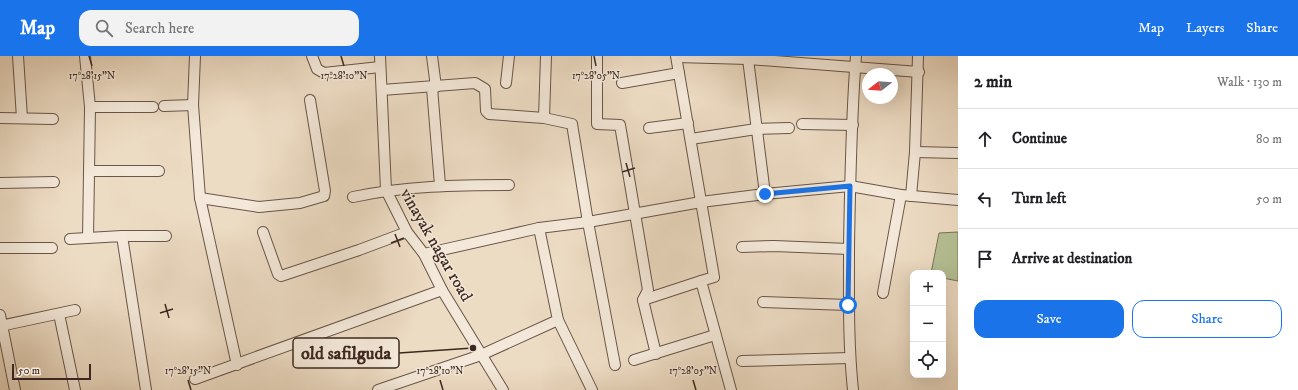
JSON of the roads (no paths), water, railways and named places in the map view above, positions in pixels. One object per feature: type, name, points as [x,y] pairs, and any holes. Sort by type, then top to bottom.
[{"type":"street","points":[[18,56],[22,118]]},
{"type":"street","points":[[85,56],[90,107],[88,238]]},
{"type":"street","points":[[195,56],[194,105],[200,198],[237,365]]},
{"type":"street","points":[[312,56],[316,69],[324,73],[380,67]]},
{"type":"street","name":"vinayak nagar road","points":[[380,56],[386,190],[407,232],[424,254],[442,290],[503,390]]},
{"type":"street","points":[[432,56],[440,186]]},
{"type":"street","points":[[506,83],[510,56]]},
{"type":"street","points":[[544,118],[546,56]]},
{"type":"street","points":[[597,56],[597,124],[620,124],[634,215],[648,290],[643,300],[656,354]]},
{"type":"street","points":[[643,300],[714,277],[677,56],[855,61],[919,72]]},
{"type":"street","points":[[883,293],[915,152],[919,72],[918,56]]},
{"type":"street","points":[[748,59],[765,194]]},
{"type":"street","points":[[853,390],[849,358],[848,305],[850,186],[855,61]]},
{"type":"street","points":[[622,83],[679,73]]},
{"type":"street","points":[[382,90],[475,83],[485,89],[486,111],[489,114],[544,118],[572,124],[588,222],[615,365]]},
{"type":"street","points":[[200,198],[259,207],[300,203],[324,196],[325,191],[310,100]]},
{"type":"street","points":[[164,106],[194,105]]},
{"type":"street","points":[[90,107],[153,107]]},
{"type":"street","points":[[0,118],[53,119]]},
{"type":"street","points":[[649,128],[688,123]]},
{"type":"street","points":[[802,124],[853,125]]},
{"type":"street","points":[[691,139],[756,129],[789,128]]},
{"type":"street","points":[[915,152],[958,153]]},
{"type":"street","points":[[88,171],[158,170]]},
{"type":"street","points":[[0,183],[54,182]]},
{"type":"street","points":[[353,197],[386,190],[440,186],[509,185]]},
{"type":"street","points":[[424,254],[539,228],[634,215],[701,202],[765,194],[850,186],[906,195],[958,200]]},
{"type":"street","points":[[539,228],[558,320],[592,390]]},
{"type":"street","points":[[263,232],[278,274],[281,276],[407,232]]},
{"type":"street","points":[[122,236],[146,390]]},
{"type":"street","points":[[70,239],[122,236],[166,236]]},
{"type":"street","points":[[742,247],[774,246],[849,249]]},
{"type":"street","points":[[0,248],[52,248]]},
{"type":"street","points":[[701,281],[731,390]]},
{"type":"street","points":[[195,379],[442,290]]},
{"type":"street","points":[[763,302],[848,305]]},
{"type":"street","points":[[15,390],[1,322],[59,314],[75,310]]},
{"type":"street","points":[[59,314],[75,390]]},
{"type":"street","points":[[378,390],[481,356],[558,320]]},
{"type":"street","points":[[634,360],[715,335]]},
{"type":"street","points":[[742,361],[849,358]]},
{"type":"place","name":"old safilguda","points":[[473,348]]}]
